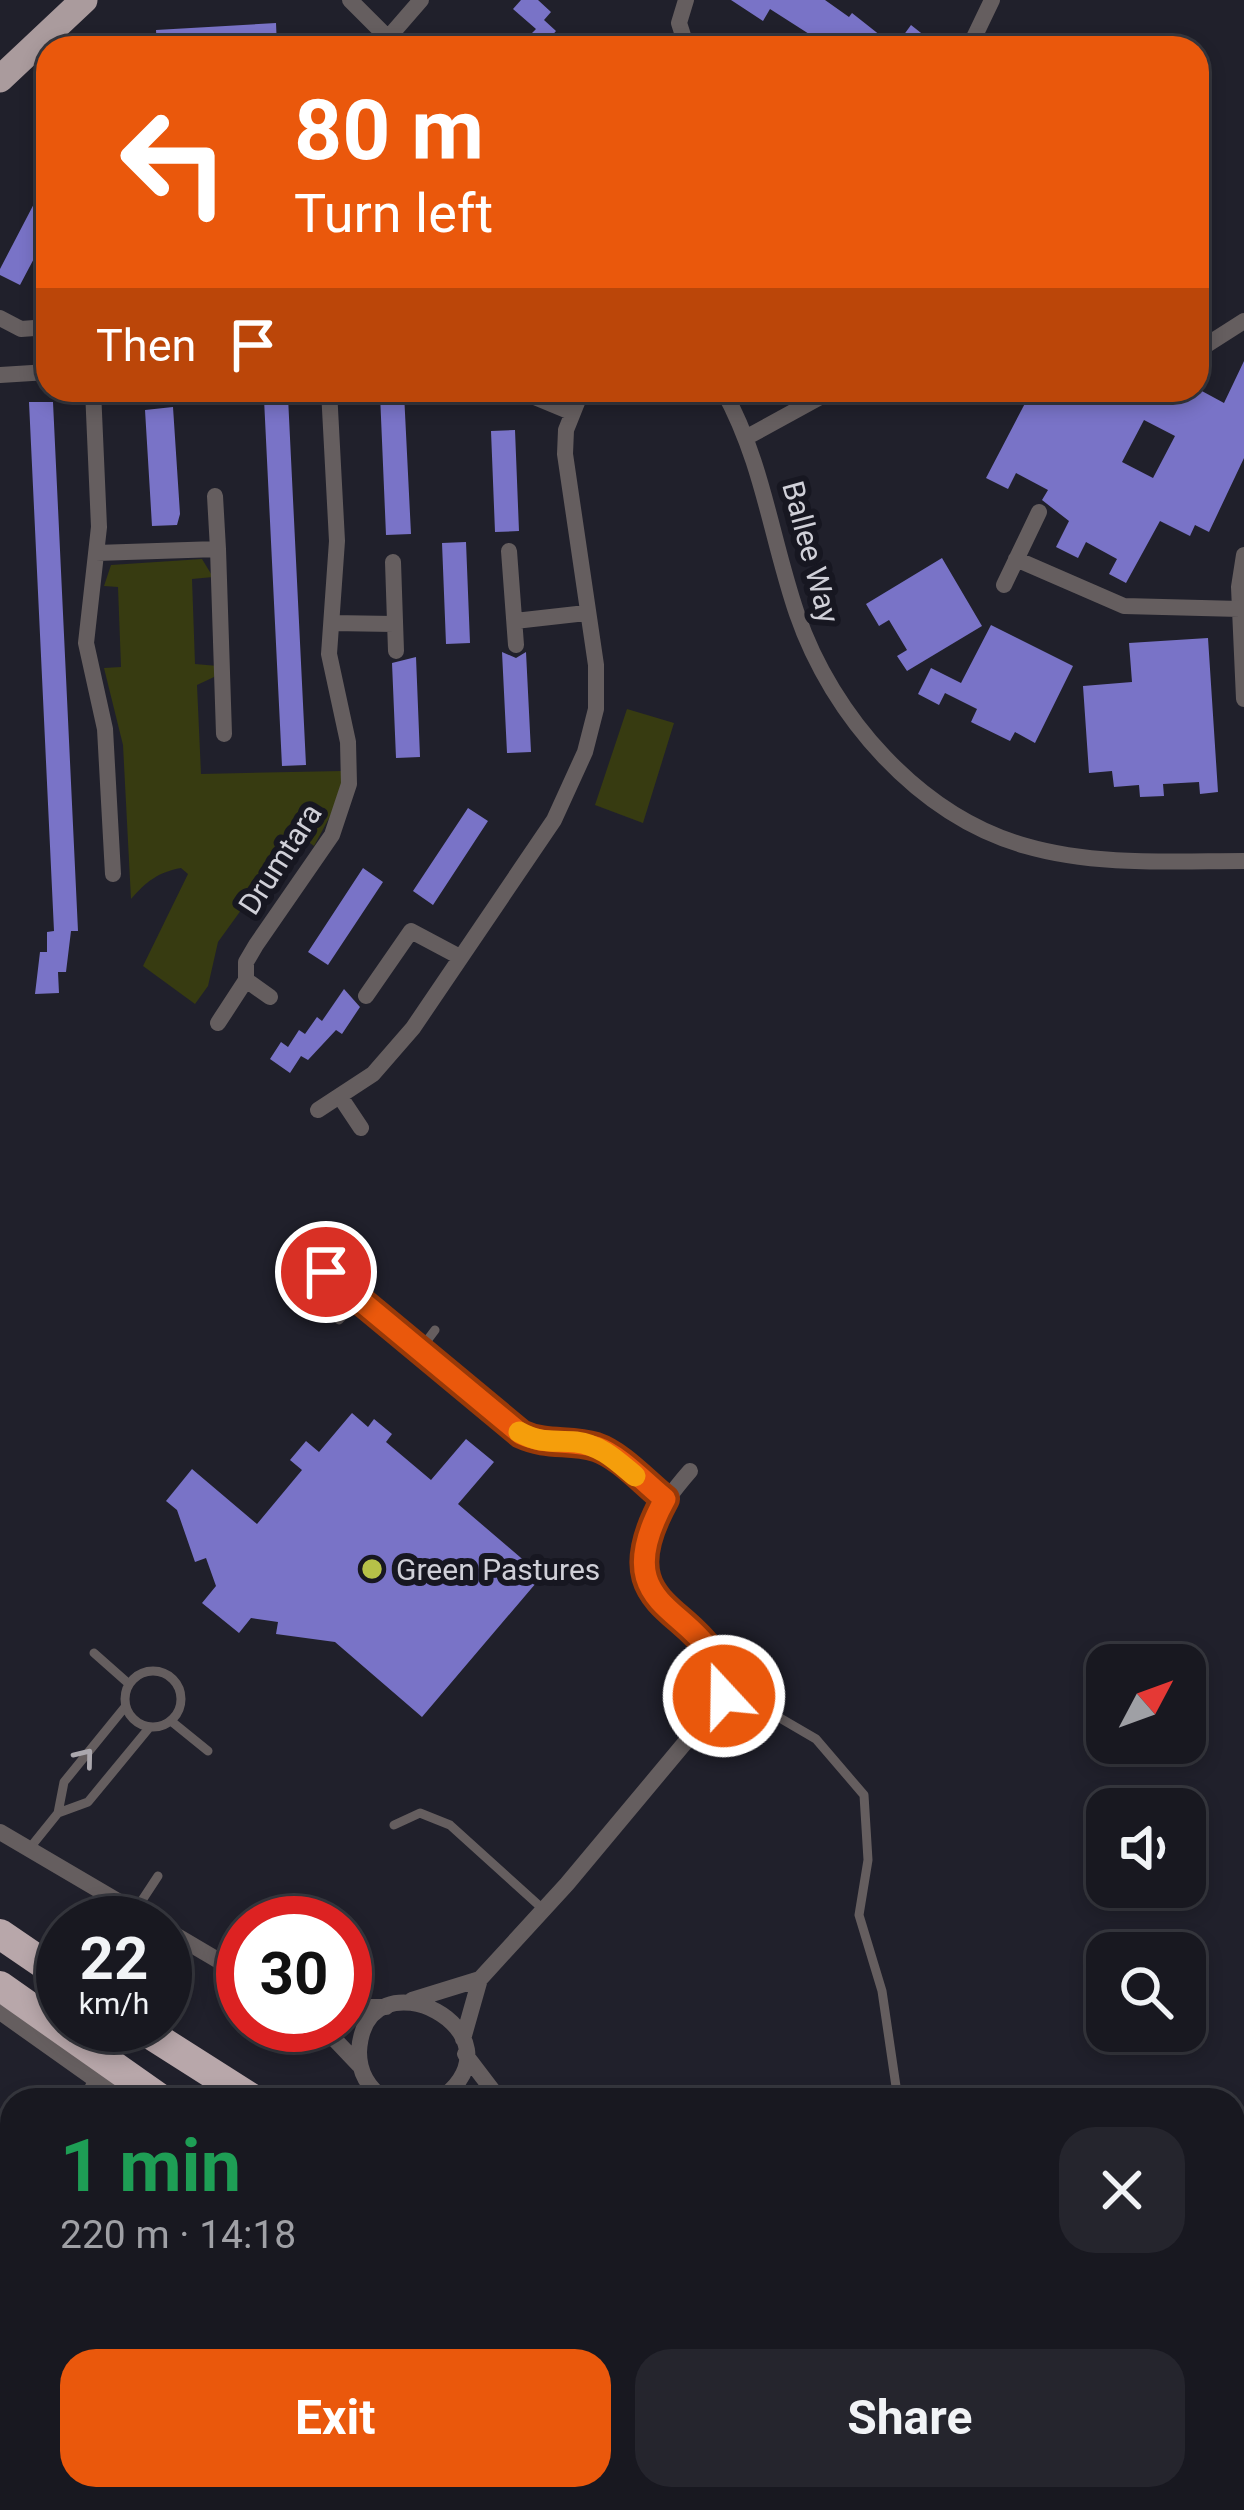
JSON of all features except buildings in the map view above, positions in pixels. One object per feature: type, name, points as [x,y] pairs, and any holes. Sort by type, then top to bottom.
[{"type":"highway","points":[[0,1934],[36,1959]]},
{"type":"highway","points":[[0,1986],[145,2088]]},
{"type":"highway","points":[[178,2052],[235,2088]]},
{"type":"main road","points":[[41,36],[69,6]]},
{"type":"main road","points":[[0,79],[36,41]]},
{"type":"street","points":[[350,0],[386,36]]},
{"type":"street","points":[[398,36],[421,0]]},
{"type":"street","points":[[683,36],[679,23],[686,0]]},
{"type":"street","points":[[975,36],[992,0]]},
{"type":"street","points":[[0,318],[21,329],[36,328]]},
{"type":"street","points":[[1209,344],[1244,322]]},
{"type":"street","points":[[0,375],[36,373]]},
{"type":"street","points":[[93,402],[96,553],[86,643],[105,729],[113,874]]},
{"type":"street","name":"Drumtara","points":[[218,1023],[246,980],[246,962],[256,945],[344,812],[351,768],[331,669],[338,541],[330,402]]},
{"type":"street","points":[[547,402],[571,412]]},
{"type":"street","points":[[318,1110],[386,1062],[554,820],[585,752],[597,688],[565,454],[576,402]]},
{"type":"street","name":"Ballee Way","points":[[730,402],[749,436],[811,650],[872,744],[906,777],[970,820],[1025,846],[1082,856],[1244,861]]},
{"type":"street","points":[[749,436],[811,402]]},
{"type":"street","points":[[215,496],[224,734]]},
{"type":"street","points":[[1004,585],[1039,512]]},
{"type":"street","points":[[96,553],[218,549]]},
{"type":"street","points":[[509,551],[516,645]]},
{"type":"street","points":[[1244,555],[1240,609],[1244,699]]},
{"type":"street","points":[[1016,559],[1124,606],[1175,612],[1240,609]]},
{"type":"street","points":[[392,562],[396,651]]},
{"type":"street","points":[[514,621],[586,613]]},
{"type":"street","points":[[332,623],[394,624]]},
{"type":"street","points":[[366,996],[411,931],[458,956]]},
{"type":"street","points":[[246,980],[270,997]]},
{"type":"street","points":[[341,1098],[361,1128]]},
{"type":"street","points":[[452,2088],[458,2082],[480,1979],[724,1696],[715,1654],[652,1594],[642,1561],[647,1531],[665,1499],[690,1471]]},
{"type":"street","points":[[0,1832],[109,1896]]},
{"type":"street","points":[[360,2065],[364,2031],[397,2004],[480,1979]]},
{"type":"street","points":[[372,2005],[435,2006],[492,2088]]},
{"type":"street","points":[[0,2012],[106,2088]]},
{"type":"street","points":[[347,2052],[373,2088]]},
{"type":"lane","points":[[326,1272],[521,1434],[545,1445],[574,1442],[602,1449],[665,1499]]},
{"type":"lane","points":[[339,1320],[358,1299]]},
{"type":"lane","points":[[420,1350],[435,1330]]},
{"type":"lane","points":[[94,1653],[129,1684]]},
{"type":"lane","points":[[29,1849],[58,1814],[88,1802],[149,1728],[171,1721],[182,1697],[168,1675],[151,1671],[129,1684],[125,1707],[64,1782],[58,1814]]},
{"type":"lane","points":[[724,1696],[751,1701],[816,1739],[864,1796],[868,1860],[859,1915],[882,1991],[896,2088]]},
{"type":"lane","points":[[125,1707],[134,1721],[149,1728]]},
{"type":"lane","points":[[171,1721],[208,1750]]},
{"type":"lane","points":[[394,1825],[420,1813],[450,1825],[544,1910]]},
{"type":"lane","points":[[468,1860],[478,1850]]},
{"type":"lane","points":[[145,1896],[158,1876]]},
{"type":"lane","points":[[89,2088],[93,2079]]},
{"type":"green space","points":[[202,559],[213,577],[192,579],[195,664],[218,666],[214,677],[197,685],[201,774],[342,771],[342,794],[314,846],[295,832],[252,894],[267,907],[259,912],[244,906],[218,942],[208,986],[195,1004],[143,966],[188,874],[181,868],[166,872],[131,899],[123,745],[104,668],[121,667],[118,587],[104,586],[111,565]]},
{"type":"green space","points":[[627,709],[674,723],[643,823],[595,805]]},
{"type":"slow traffic","points":[[519,1432],[545,1445],[574,1442],[602,1449],[635,1476]]},
{"type":"place","name":"Green Pastures","points":[[372,1569]]},
{"type":"route","points":[[326,1272],[521,1434],[545,1445],[574,1442],[602,1449],[665,1499],[647,1531],[642,1561],[652,1594],[715,1654],[724,1696]]}]
